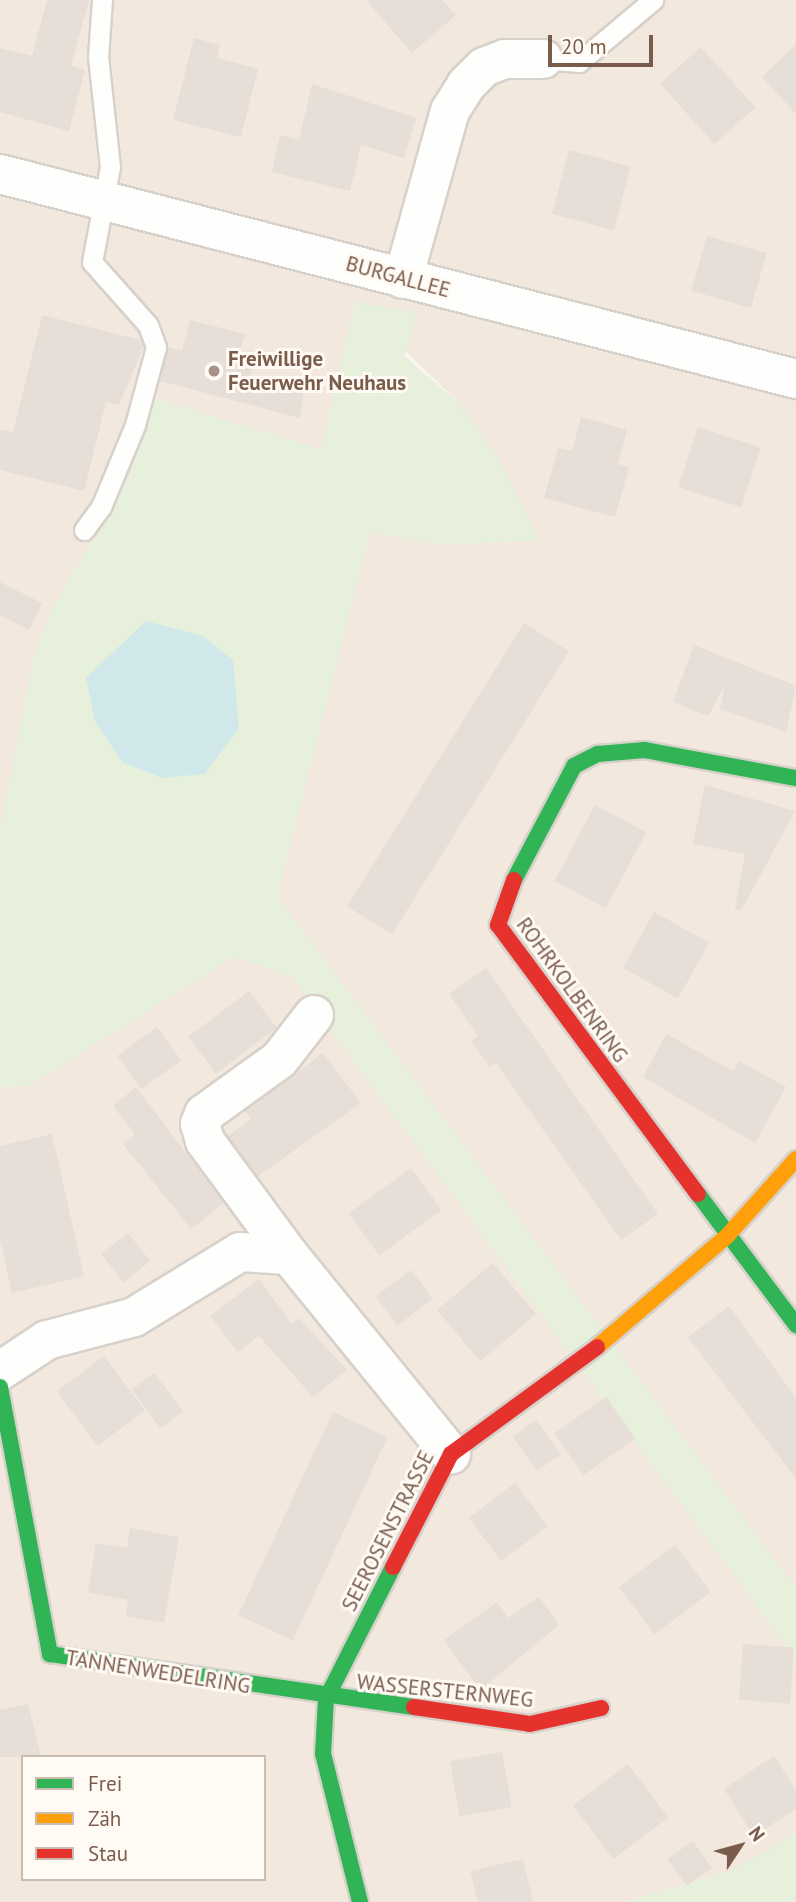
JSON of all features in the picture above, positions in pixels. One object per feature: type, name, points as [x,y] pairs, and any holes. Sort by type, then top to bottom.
[{"type":"street","points":[[403,278],[450,111],[466,85],[484,67],[505,59],[543,59]]},
{"type":"street","name":"BURGALLEE","points":[[0,174],[796,379]]},
{"type":"street","name":"ROHRKOLBENRING","points":[[728,1235],[498,925],[524,853],[574,766],[598,754],[645,750],[796,778]]},
{"type":"street","points":[[314,1015],[279,1060],[204,1114],[200,1124],[205,1142],[289,1255],[450,1454]]},
{"type":"street","name":"SEEROSENSTRASSE","points":[[360,1902],[323,1754],[326,1699],[450,1454],[587,1356],[728,1235],[796,1159]]},
{"type":"street","points":[[728,1235],[796,1325]]},
{"type":"street","points":[[0,1371],[47,1340],[134,1317],[240,1252],[289,1255]]},
{"type":"street","name":"TANNENWEDELRING","points":[[0,1387],[50,1654],[326,1699]]},
{"type":"street","name":"WASSERSTERNWEG","points":[[326,1699],[530,1724],[601,1708]]},
{"type":"lane","points":[[84,530],[101,507],[135,425],[156,348],[148,325],[92,262],[111,148],[98,57],[102,0]]},
{"type":"lane","points":[[543,59],[579,62],[653,0]]},
{"type":"shaded area","points":[[0,0],[796,0],[796,1588],[277,897],[370,532],[446,545],[540,540],[459,403],[355,302],[321,449],[152,398],[129,480],[53,607],[34,656],[0,831]]},
{"type":"shaded area","points":[[234,957],[291,976],[796,1659],[796,1833],[777,1847],[729,1872],[624,1902],[0,1902],[0,1088],[30,1085]]},
{"type":"green space","points":[[355,302],[418,313],[404,356],[459,403],[496,454],[540,540],[446,545],[370,532],[277,897],[796,1588],[796,1659],[291,976],[234,957],[30,1085],[0,1088],[0,831],[34,656],[53,607],[129,480],[152,398],[321,449]]},
{"type":"green space","points":[[796,1833],[796,1902],[624,1902],[729,1872]]},
{"type":"water","points":[[146,621],[203,636],[233,660],[239,729],[204,774],[163,778],[123,763],[95,721],[86,678]]},
{"type":"building","points":[[47,0],[89,0],[71,66],[85,70],[69,131],[0,112],[0,48],[32,56]]},
{"type":"building","points":[[366,0],[442,0],[456,15],[412,53]]},
{"type":"building","points":[[194,38],[220,45],[217,58],[258,69],[241,137],[173,120]]},
{"type":"building","points":[[796,44],[796,114],[762,77]]},
{"type":"building","points":[[701,47],[755,107],[714,144],[660,84]]},
{"type":"building","points":[[312,84],[416,118],[404,158],[361,145],[350,191],[272,172],[280,135],[299,140]]},
{"type":"building","points":[[569,150],[631,167],[614,230],[552,214]]},
{"type":"building","points":[[707,236],[767,253],[751,308],[691,291]]},
{"type":"building","points":[[42,315],[141,340],[143,348],[119,405],[106,402],[84,491],[0,470],[0,430],[13,432]]},
{"type":"building","name":"Freiwillige Feuerwehr Neuhaus","points":[[190,320],[245,334],[239,355],[255,358],[249,379],[304,387],[300,418],[160,381],[168,347],[182,351]]},
{"type":"building","points":[[581,417],[627,430],[618,464],[629,467],[615,517],[544,498],[558,448],[572,451]]},
{"type":"building","points":[[698,427],[761,447],[741,507],[679,487]]},
{"type":"building","points":[[0,582],[42,603],[29,630],[0,615]]},
{"type":"building","points":[[524,623],[569,651],[392,934],[347,906]]},
{"type":"building","points":[[694,645],[796,686],[786,732],[720,709],[725,685],[708,716],[673,702]]},
{"type":"building","points":[[705,785],[795,811],[741,911],[735,909],[745,854],[693,844]]},
{"type":"building","points":[[595,805],[646,832],[606,908],[555,881]]},
{"type":"building","points":[[654,912],[709,943],[678,999],[623,968]]},
{"type":"building","points":[[486,968],[658,1214],[621,1240],[496,1063],[490,1067],[471,1041],[478,1036],[449,994]]},
{"type":"building","points":[[249,991],[277,1028],[216,1073],[188,1037]]},
{"type":"building","points":[[157,1027],[181,1060],[141,1089],[117,1056]]},
{"type":"building","points":[[666,1034],[733,1071],[739,1061],[786,1087],[755,1143],[643,1077]]},
{"type":"building","points":[[323,1053],[361,1103],[258,1176],[228,1136],[251,1119],[245,1111]]},
{"type":"building","points":[[136,1087],[224,1203],[191,1229],[123,1144],[135,1134],[113,1106]]},
{"type":"building","points":[[52,1134],[84,1276],[12,1293],[0,1240],[0,1146]]},
{"type":"building","points":[[411,1168],[442,1210],[379,1255],[349,1213]]},
{"type":"building","points":[[128,1233],[150,1261],[123,1282],[101,1254]]},
{"type":"building","points":[[493,1263],[536,1314],[480,1361],[437,1310]]},
{"type":"building","points":[[411,1270],[433,1299],[398,1325],[376,1296]]},
{"type":"building","points":[[259,1279],[292,1324],[299,1318],[347,1370],[313,1397],[259,1336],[238,1352],[210,1316]]},
{"type":"building","points":[[729,1306],[796,1398],[796,1479],[688,1337]]},
{"type":"building","points":[[104,1356],[145,1410],[98,1446],[57,1392]]},
{"type":"building","points":[[154,1373],[183,1411],[161,1428],[132,1390]]},
{"type":"building","points":[[606,1397],[635,1439],[584,1475],[554,1433]]},
{"type":"building","points":[[333,1412],[387,1437],[293,1640],[238,1615]]},
{"type":"building","points":[[536,1420],[561,1454],[537,1471],[513,1437]]},
{"type":"building","points":[[515,1483],[547,1526],[501,1561],[469,1518]]},
{"type":"building","points":[[130,1528],[179,1537],[164,1623],[126,1616],[128,1600],[88,1592],[96,1543],[127,1548]]},
{"type":"building","points":[[675,1545],[711,1592],[655,1634],[619,1587]]},
{"type":"building","points":[[539,1597],[559,1625],[480,1690],[444,1640],[497,1602],[508,1618]]},
{"type":"building","points":[[743,1644],[794,1648],[790,1703],[739,1700]]},
{"type":"building","points":[[28,1704],[41,1755],[0,1757],[0,1710]]},
{"type":"building","points":[[502,1752],[512,1807],[460,1816],[450,1761]]},
{"type":"building","points":[[774,1756],[796,1790],[796,1809],[754,1836],[724,1789]]},
{"type":"building","points":[[628,1764],[668,1818],[613,1859],[573,1806]]},
{"type":"building","points":[[693,1841],[712,1868],[687,1886],[668,1859]]},
{"type":"building","points":[[523,1859],[533,1902],[478,1902],[470,1871]]},
{"type":"traffic: fast","points":[[514,880],[574,766],[598,754],[645,750],[796,778]]},
{"type":"traffic: fast","points":[[698,1194],[796,1325]]},
{"type":"traffic: fast","points":[[0,1387],[50,1654],[414,1707]]},
{"type":"traffic: fast","points":[[360,1902],[323,1754],[326,1699],[393,1567]]},
{"type":"traffic: slow","points":[[597,1347],[728,1235],[796,1159]]},
{"type":"traffic: jam","points":[[514,880],[498,925],[698,1194]]},
{"type":"traffic: jam","points":[[393,1567],[451,1454],[597,1347]]},
{"type":"traffic: jam","points":[[414,1707],[530,1724],[601,1708]]},
{"type":"place","name":"Freiwillige Feuerwehr Neuhaus","points":[[214,371]]}]
